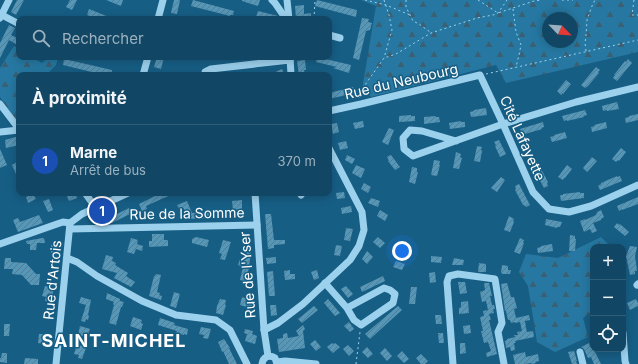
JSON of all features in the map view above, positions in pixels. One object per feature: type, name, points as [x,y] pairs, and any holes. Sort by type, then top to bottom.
[{"type":"street","points":[[9,0],[1,16],[16,23]]},
{"type":"street","points":[[160,16],[163,0]]},
{"type":"street","points":[[272,0],[286,16]]},
{"type":"street","points":[[287,0],[288,16]]},
{"type":"street","points":[[332,36],[340,38]]},
{"type":"street","points":[[144,72],[147,60]]},
{"type":"street","points":[[205,72],[211,69],[282,60]]},
{"type":"street","points":[[290,60],[291,72]]},
{"type":"street","name":"Rue du Neubourg","points":[[332,110],[480,75]]},
{"type":"street","name":"Cité Lafayette","points":[[480,75],[533,192],[550,209],[569,212],[591,206],[638,185]]},
{"type":"street","points":[[456,141],[422,130],[410,130],[403,138],[404,149],[413,156],[456,141],[503,124],[576,102],[638,87]]},
{"type":"street","points":[[0,104],[16,126]]},
{"type":"street","points":[[0,132],[16,130]]},
{"type":"street","points":[[264,330],[278,323],[303,304],[350,260],[359,246],[364,230],[362,212],[332,154]]},
{"type":"street","points":[[87,196],[96,208]]},
{"type":"street","points":[[0,244],[63,222],[70,226],[82,214],[122,196]]},
{"type":"street","name":"Rue de l'Yser","points":[[255,196],[264,330],[268,356]]},
{"type":"street","name":"Rue de la Somme","points":[[70,226],[257,225]]},
{"type":"street","name":"Rue d'Artois","points":[[56,364],[70,226]]},
{"type":"street","points":[[67,258],[77,262],[97,276],[142,301],[176,315],[216,320],[230,330],[247,364]]},
{"type":"street","points":[[453,364],[447,282],[449,276],[458,274],[495,279],[502,323],[498,332],[504,364]]},
{"type":"street","points":[[325,284],[347,308],[354,320],[361,325],[393,303],[395,294],[384,288],[347,308]]},
{"type":"street","points":[[580,352],[583,364]]},
{"type":"street","points":[[624,352],[626,364]]},
{"type":"street","points":[[262,364],[263,360],[268,356],[273,356],[277,363],[284,361],[316,364]]},
{"type":"path","points":[[314,16],[315,0]]},
{"type":"path","points":[[365,0],[386,5],[410,15]]},
{"type":"path","points":[[355,106],[365,85],[384,58],[392,30],[390,15],[384,0]]},
{"type":"path","points":[[406,0],[406,7],[413,21],[431,33]]},
{"type":"path","points":[[478,0],[498,13]]},
{"type":"path","points":[[498,13],[507,0]]},
{"type":"path","points":[[384,58],[396,54],[431,33],[477,18],[494,15],[534,1],[542,0]]},
{"type":"path","points":[[562,0],[573,0]]},
{"type":"path","points":[[586,52],[585,43],[587,20],[595,0]]},
{"type":"path","points":[[634,0],[632,15],[638,15]]},
{"type":"path","points":[[513,8],[516,32],[521,45],[520,55],[516,67]]},
{"type":"path","points":[[480,75],[638,40]]},
{"type":"path","points":[[356,364],[361,325]]},
{"type":"green space","points":[[361,0],[638,0],[638,52],[506,83],[496,65],[371,97],[362,90],[376,6]]},
{"type":"green space","points":[[14,46],[16,47],[16,60],[36,60],[42,63],[46,60],[57,60],[56,65],[49,72],[16,72],[16,120],[0,97],[0,68]]},
{"type":"green space","points":[[601,237],[608,244],[590,244],[590,313],[583,318],[588,337],[555,352],[537,342],[528,286],[519,272],[526,254],[558,258]]},
{"type":"building","points":[[17,0],[24,0],[16,15],[11,12]]},
{"type":"building","points":[[70,0],[77,0],[72,10],[66,7]]},
{"type":"building","points":[[106,0],[123,0],[121,6]]},
{"type":"building","points":[[174,0],[180,0],[177,14],[171,13]]},
{"type":"building","points":[[193,0],[234,11],[233,15],[230,16],[191,6]]},
{"type":"building","points":[[242,0],[260,0],[258,6]]},
{"type":"building","points":[[317,0],[357,10],[356,17],[315,6]]},
{"type":"building","points":[[304,5],[304,14],[311,13],[311,16],[296,16],[295,6]]},
{"type":"building","points":[[89,9],[106,16],[90,16],[87,15]]},
{"type":"building","points":[[258,11],[278,16],[256,16]]},
{"type":"building","points":[[362,18],[369,19],[368,22],[372,23],[370,30],[366,31],[359,60],[353,58]]},
{"type":"building","points":[[9,25],[15,28],[11,35],[16,38],[16,44],[9,40],[0,58],[0,43]]},
{"type":"building","points":[[628,59],[632,63],[617,81],[613,78],[614,75]]},
{"type":"building","points":[[64,60],[68,60],[112,70],[112,72],[92,72],[63,65]]},
{"type":"building","points":[[156,60],[163,60],[161,69],[154,67]]},
{"type":"building","points":[[305,60],[306,70],[304,70],[304,72],[299,72],[297,61]]},
{"type":"building","points":[[316,60],[330,60],[351,65],[349,73],[333,68],[337,67],[316,62]]},
{"type":"building","points":[[596,67],[600,70],[598,72],[599,73],[585,88],[581,85]]},
{"type":"building","points":[[282,69],[284,72],[276,72]]},
{"type":"building","points":[[566,80],[571,84],[561,95],[557,91]]},
{"type":"building","points":[[353,87],[355,93],[332,98],[332,92]]},
{"type":"building","points":[[617,102],[619,109],[603,111],[602,106]]},
{"type":"building","points":[[486,108],[487,115],[471,117],[470,112]]},
{"type":"building","points":[[585,110],[587,115],[583,116],[584,117],[564,121],[562,116]]},
{"type":"building","points":[[638,114],[638,120],[626,123],[625,118]]},
{"type":"building","points":[[399,116],[415,116],[415,121],[399,122]]},
{"type":"building","points":[[424,117],[439,117],[440,122],[424,124]]},
{"type":"building","points":[[363,121],[364,127],[355,129],[353,123]]},
{"type":"building","points":[[461,121],[465,122],[465,127],[450,129],[449,123]]},
{"type":"building","points":[[543,122],[544,127],[541,128],[542,129],[522,135],[520,129]]},
{"type":"building","points":[[606,122],[607,128],[592,132],[591,127]]},
{"type":"building","points":[[337,123],[339,132],[333,134],[332,124]]},
{"type":"building","points":[[389,128],[394,130],[388,145],[382,142]]},
{"type":"building","points":[[565,132],[567,138],[552,142],[550,137]]},
{"type":"building","points":[[16,137],[16,146],[6,148],[5,140]]},
{"type":"building","points":[[499,140],[506,154],[500,157],[494,142]]},
{"type":"building","points":[[346,141],[348,148],[340,150],[338,143]]},
{"type":"building","points":[[477,146],[482,147],[480,162],[474,161]]},
{"type":"building","points":[[621,148],[626,152],[619,161],[618,160],[616,162],[612,159]]},
{"type":"building","points":[[0,149],[7,165],[0,168]]},
{"type":"building","points":[[456,152],[461,154],[460,157],[462,158],[459,169],[453,168]]},
{"type":"building","points":[[347,155],[355,159],[352,164],[345,160]]},
{"type":"building","points":[[390,155],[400,167],[395,170],[388,161],[387,157]]},
{"type":"building","points":[[592,157],[597,161],[587,172],[583,168]]},
{"type":"building","points":[[434,160],[440,161],[437,176],[431,175]]},
{"type":"building","points":[[16,163],[16,174],[12,165]]},
{"type":"building","points":[[538,164],[548,182],[548,186],[544,188],[533,167]]},
{"type":"building","points":[[356,165],[365,169],[361,178],[352,173]]},
{"type":"building","points":[[567,165],[572,169],[563,180],[558,177]]},
{"type":"building","points":[[412,167],[417,168],[418,172],[415,184],[409,182]]},
{"type":"building","points":[[620,176],[622,181],[600,190],[598,186],[601,183]]},
{"type":"building","points":[[501,177],[505,180],[497,192],[491,188]]},
{"type":"building","points":[[364,183],[371,187],[368,193],[361,189]]},
{"type":"building","points":[[519,184],[530,205],[526,207],[523,205],[515,190],[515,186]]},
{"type":"building","points":[[344,192],[345,198],[337,199],[336,193]]},
{"type":"building","points":[[580,192],[584,193],[584,198],[561,201],[560,195]]},
{"type":"building","points":[[34,196],[36,199],[28,203],[26,197]]},
{"type":"building","points":[[67,196],[76,196],[77,198],[69,201]]},
{"type":"building","points":[[155,196],[168,196],[146,206],[147,209],[142,211],[139,204]]},
{"type":"building","points":[[638,197],[638,204],[619,211],[617,206]]},
{"type":"building","points":[[371,198],[380,201],[378,207],[368,203]]},
{"type":"building","points":[[49,199],[53,210],[48,212],[43,201]]},
{"type":"building","points":[[242,200],[242,209],[233,210],[232,201]]},
{"type":"building","points":[[187,201],[192,213],[211,212],[212,218],[187,219],[187,209],[184,211],[184,208],[180,210],[177,205]]},
{"type":"building","points":[[351,206],[352,212],[342,214],[341,208]]},
{"type":"building","points":[[129,208],[132,213],[112,223],[107,223],[105,220]]},
{"type":"building","points":[[380,210],[388,215],[385,221],[377,216]]},
{"type":"building","points":[[601,210],[604,217],[593,223],[597,231],[592,233],[590,229],[584,232],[580,221],[596,215],[597,212]]},
{"type":"building","points":[[265,214],[271,214],[274,240],[285,240],[285,244],[274,245],[274,248],[268,249]]},
{"type":"building","points":[[39,215],[43,223],[18,232],[13,220],[18,218],[20,222]]},
{"type":"building","points":[[509,216],[514,219],[510,232],[504,230]]},
{"type":"building","points":[[546,219],[562,222],[560,227],[557,228],[545,225]]},
{"type":"building","points":[[617,223],[629,232],[625,236],[614,227]]},
{"type":"building","points":[[346,228],[353,229],[350,241],[344,240]]},
{"type":"building","points":[[152,234],[164,234],[164,240],[168,240],[168,246],[149,247],[149,241],[152,241]]},
{"type":"building","points":[[570,235],[575,236],[576,239],[575,251],[569,251]]},
{"type":"building","points":[[196,237],[209,240],[207,247],[192,243],[192,239]]},
{"type":"building","points":[[378,237],[385,243],[380,248],[373,242]]},
{"type":"building","points":[[44,238],[45,243],[37,243],[36,250],[30,250],[30,244],[27,244],[26,241]]},
{"type":"building","points":[[131,238],[138,240],[137,244],[143,246],[142,251],[136,249],[134,254],[127,252]]},
{"type":"building","points":[[520,238],[524,240],[524,243],[520,254],[514,252]]},
{"type":"building","points":[[223,240],[231,242],[225,260],[220,259],[222,254],[219,253]]},
{"type":"building","points":[[552,244],[553,251],[538,253],[537,248]]},
{"type":"building","points":[[51,245],[60,246],[61,253],[51,253]]},
{"type":"building","points":[[336,245],[342,246],[340,256],[334,255]]},
{"type":"building","points":[[630,246],[637,247],[635,256],[637,271],[635,271],[635,274],[630,275],[626,256]]},
{"type":"building","points":[[367,251],[373,257],[367,264],[362,259]]},
{"type":"building","points":[[247,252],[251,253],[248,272],[251,273],[250,278],[254,280],[253,284],[240,280],[243,267],[238,265],[240,259],[243,260],[244,255],[246,255]]},
{"type":"building","points":[[106,255],[113,257],[112,261],[116,263],[115,265],[128,273],[126,276],[135,282],[131,287],[114,278],[117,273],[102,269]]},
{"type":"building","points":[[431,256],[442,257],[441,263],[431,262]]},
{"type":"building","points":[[276,257],[276,263],[267,264],[266,258]]},
{"type":"building","points":[[5,258],[11,258],[11,262],[26,263],[36,274],[40,274],[39,285],[31,285],[22,275],[12,274],[13,269],[4,269]]},
{"type":"building","points":[[454,258],[464,260],[463,265],[452,265]]},
{"type":"building","points":[[396,261],[405,264],[402,270],[393,267]]},
{"type":"building","points":[[479,263],[486,264],[486,272],[478,272]]},
{"type":"building","points":[[502,265],[508,266],[508,270],[511,270],[510,274],[501,273]]},
{"type":"building","points":[[290,270],[290,274],[295,274],[295,279],[285,280],[284,271]]},
{"type":"building","points":[[317,270],[319,278],[314,280],[311,272]]},
{"type":"building","points":[[273,271],[275,296],[269,296],[267,272]]},
{"type":"building","points":[[435,272],[436,282],[430,283],[429,273]]},
{"type":"building","points":[[156,274],[161,275],[157,292],[162,296],[161,300],[149,296],[154,276]]},
{"type":"building","points":[[383,276],[385,281],[362,292],[360,287]]},
{"type":"building","points":[[458,282],[465,282],[467,293],[460,294]]},
{"type":"building","points":[[484,283],[489,283],[492,296],[490,296],[492,305],[494,305],[495,309],[493,309],[494,313],[489,314],[491,320],[489,320],[497,354],[487,357],[486,353],[491,351],[488,342],[484,343],[480,317],[484,316],[483,311],[488,310],[486,301],[482,302],[480,292],[485,290]]},
{"type":"building","points":[[507,283],[511,297],[514,297],[517,308],[514,309],[516,318],[529,315],[530,320],[525,321],[526,328],[527,332],[533,331],[534,337],[515,341],[515,350],[511,351],[510,347],[506,348],[505,341],[515,337],[514,335],[518,335],[517,332],[522,331],[520,322],[511,323],[510,320],[508,320],[505,311],[501,284]]},
{"type":"building","points":[[45,286],[54,288],[51,302],[45,301],[46,297],[42,296]]},
{"type":"building","points":[[346,286],[353,294],[348,298],[341,289]]},
{"type":"building","points":[[411,287],[417,287],[415,304],[409,304]]},
{"type":"building","points":[[174,292],[180,294],[176,308],[170,306]]},
{"type":"building","points":[[107,293],[124,302],[116,325],[109,323],[114,302],[106,299]]},
{"type":"building","points":[[81,297],[91,300],[88,320],[86,319],[85,322],[81,321],[86,305],[79,303]]},
{"type":"building","points":[[242,297],[254,301],[253,307],[250,306],[250,308],[240,305]]},
{"type":"building","points":[[220,299],[226,300],[223,315],[216,313]]},
{"type":"building","points":[[328,299],[340,313],[335,316],[324,303]]},
{"type":"building","points":[[636,299],[638,306],[630,310],[627,303]]},
{"type":"building","points":[[468,301],[469,313],[459,314],[461,302]]},
{"type":"building","points":[[270,305],[276,305],[277,315],[271,316]]},
{"type":"building","points":[[314,306],[318,310],[302,323],[298,319]]},
{"type":"building","points":[[398,306],[402,310],[370,339],[365,334]]},
{"type":"building","points":[[435,315],[441,315],[442,324],[436,324]]},
{"type":"building","points":[[133,317],[142,320],[141,323],[143,324],[141,330],[130,326]]},
{"type":"building","points":[[160,318],[175,323],[174,325],[188,329],[187,335],[176,333],[177,331],[158,325]]},
{"type":"building","points":[[349,322],[354,329],[350,332],[344,326]]},
{"type":"building","points":[[4,324],[10,324],[9,336],[4,336]]},
{"type":"building","points":[[303,325],[305,329],[303,331],[305,348],[279,352],[277,339],[283,338],[283,334],[287,333],[288,338],[299,336],[296,331]]},
{"type":"building","points":[[470,325],[471,333],[464,334],[463,326]]},
{"type":"building","points":[[80,326],[90,329],[87,337],[78,335]]},
{"type":"building","points":[[201,327],[211,329],[208,339],[203,338],[204,335],[199,334]]},
{"type":"building","points":[[245,329],[253,331],[252,334],[257,336],[255,344],[245,341],[247,334],[244,333]]},
{"type":"building","points":[[438,333],[443,333],[444,343],[439,343]]},
{"type":"building","points":[[39,334],[46,334],[44,344],[38,343]]},
{"type":"building","points":[[224,339],[237,364],[229,364],[223,351],[222,352],[218,342]]},
{"type":"building","points":[[315,340],[321,347],[316,351],[310,344]]},
{"type":"building","points":[[332,343],[335,343],[340,347],[333,353],[327,347]]},
{"type":"building","points":[[460,343],[465,343],[466,353],[460,354]]},
{"type":"building","points":[[589,343],[590,352],[595,352],[601,364],[594,364],[591,357],[588,358],[584,349],[581,347]]},
{"type":"building","points":[[77,344],[82,346],[82,344],[87,345],[82,359],[78,358],[79,355],[74,354]]},
{"type":"building","points":[[348,345],[354,351],[349,356],[343,349]]},
{"type":"building","points":[[367,347],[373,354],[368,358],[362,352]]},
{"type":"building","points":[[385,348],[392,356],[387,361],[380,353]]},
{"type":"building","points":[[402,351],[409,359],[404,363],[397,356]]},
{"type":"building","points":[[574,351],[577,364],[572,364],[568,352]]},
{"type":"building","points":[[525,352],[526,357],[538,354],[539,361],[532,364],[515,364],[513,355]]},
{"type":"building","points":[[2,353],[7,353],[7,363],[0,362]]},
{"type":"building","points":[[421,354],[428,361],[425,364],[421,364],[416,358]]},
{"type":"building","points":[[25,358],[38,359],[38,364],[24,364]]},
{"type":"place","name":"Marne","points":[[102,211]]},
{"type":"district","name":"SAINT-MICHEL","points":[[114,340]]}]
